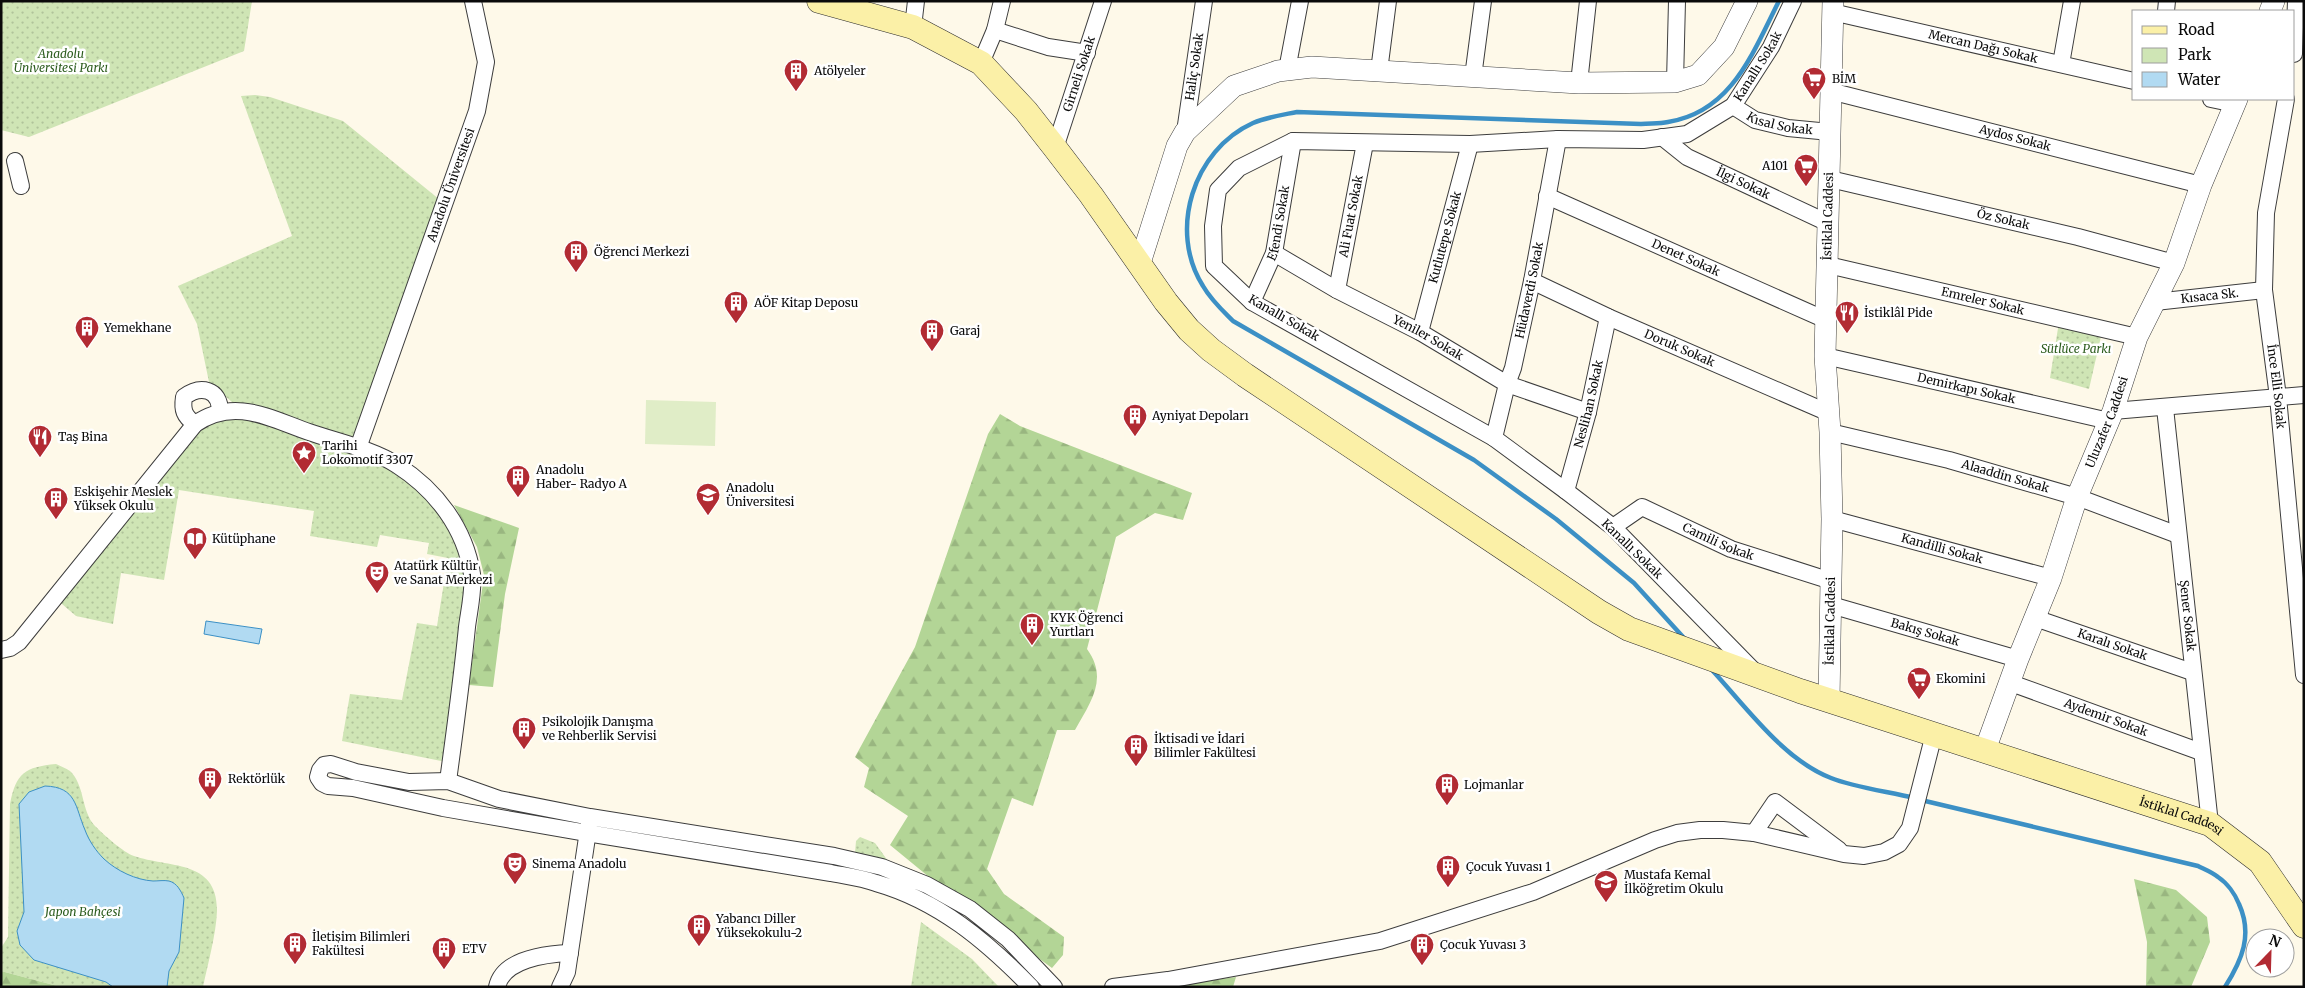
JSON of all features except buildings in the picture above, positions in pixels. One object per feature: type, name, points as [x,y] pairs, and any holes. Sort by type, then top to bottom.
[{"type":"main road","points":[[819,1],[913,27],[981,63],[1026,111],[1055,148],[1140,262],[1166,302],[1189,330],[1228,363],[1590,606],[1629,629],[1758,676]]},
{"type":"main road","name":"Kanallı Sokak","points":[[1758,676],[1830,701]]},
{"type":"main road","name":"İstiklal Caddesi","points":[[1830,701],[2210,824],[2260,862],[2304,926]]},
{"type":"street","name":"Anadolu Üniversitesi","points":[[358,448],[477,111],[486,62],[473,1]]},
{"type":"street","points":[[913,27],[916,1]]},
{"type":"street","points":[[981,63],[995,30],[1002,1]]},
{"type":"street","name":"Girneli Sokak","points":[[1055,148],[1103,1]]},
{"type":"street","name":"Haliç Sokak","points":[[1185,132],[1204,1]]},
{"type":"street","points":[[1286,70],[1300,1]]},
{"type":"street","points":[[1379,71],[1388,1]]},
{"type":"street","points":[[1473,77],[1482,1]]},
{"type":"street","points":[[1579,83],[1588,1]]},
{"type":"street","points":[[1675,82],[1677,1]]},
{"type":"street","points":[[1140,262],[1177,146],[1185,132],[1234,86],[1278,70],[1312,67],[1579,83],[1675,82],[1698,75],[1724,47],[1747,1]]},
{"type":"street","name":"Kanallı Sokak","points":[[1758,676],[1613,528],[1566,491],[1494,438],[1252,302],[1214,266],[1213,226],[1218,190],[1239,168],[1293,141],[1470,144],[1558,139],[1643,140],[1687,134],[1733,106],[1771,47],[1793,1]]},
{"type":"street","points":[[2061,64],[2072,1]]},
{"type":"street","points":[[2295,28],[2296,1]]},
{"type":"street","name":"Mercan Dağı Sokak","points":[[1832,7],[2132,81]]},
{"type":"street","name":"İstiklal Caddesi","points":[[1830,701],[1832,519],[1825,356],[1832,7]]},
{"type":"street","points":[[995,30],[1048,47],[1087,53]]},
{"type":"street","name":"Aydos Sokak","points":[[1830,91],[2201,184]]},
{"type":"street","points":[[2219,100],[2236,102]]},
{"type":"street","name":"İnce Elli Sokak","points":[[2286,100],[2266,213],[2264,290],[2278,397],[2303,649],[2304,676]]},
{"type":"street","name":"Uluzafer Caddesi","points":[[1985,750],[2011,683],[2018,659],[2051,578],[2077,497],[2111,416],[2137,337],[2174,263],[2201,184],[2236,102]]},
{"type":"street","name":"Kısal Sokak","points":[[1733,106],[1755,120],[1788,128],[1830,132]]},
{"type":"street","name":"İlgi Sokak","points":[[1662,137],[1687,157],[1828,223]]},
{"type":"street","name":"Hüdaverdi Sokak","points":[[1494,438],[1507,384],[1513,368],[1532,281],[1558,139]]},
{"type":"street","name":"Efendi Sokak","points":[[1252,302],[1274,253],[1293,141]]},
{"type":"street","name":"Ali Fuat Sokak","points":[[1337,290],[1366,143]]},
{"type":"street","name":"Kutlutepe Sokak","points":[[1420,332],[1470,144]]},
{"type":"street","points":[[15,161],[21,186]]},
{"type":"street","name":"Öz Sokak","points":[[1830,179],[2078,237],[2174,263]]},
{"type":"street","name":"Denet Sokak","points":[[1547,196],[1826,320]]},
{"type":"street","name":"Yeniler Sokak","points":[[1274,253],[1337,290],[1420,332],[1507,384],[1588,412]]},
{"type":"street","name":"Emreler Sokak","points":[[1828,264],[2137,337]]},
{"type":"street","name":"Doruk Sokak","points":[[1532,281],[1829,422]]},
{"type":"street","name":"Kısaca Sk.","points":[[2155,302],[2264,290]]},
{"type":"street","name":"Neslihan Sokak","points":[[1566,491],[1588,412],[1608,317]]},
{"type":"street","name":"Demirkapı Sokak","points":[[1825,356],[2111,416],[2165,408],[2304,394]]},
{"type":"street","points":[[195,424],[186,417],[182,408],[184,397],[193,390],[205,390],[215,394],[219,406]]},
{"type":"street","points":[[1,650],[10,648],[19,642],[195,424],[219,406],[241,410],[358,448],[395,464],[427,488],[452,520],[468,557],[472,576],[461,689],[447,782],[455,810]]},
{"type":"street","name":"Şener Sokak","points":[[2165,408],[2192,672],[2210,824]]},
{"type":"street","name":"Alaaddin Sokak","points":[[1829,422],[1949,460],[2077,497],[2178,535]]},
{"type":"street","name":"Camili Sokak","points":[[1613,528],[1642,507],[1731,549],[1831,581]]},
{"type":"street","name":"Kandilli Sokak","points":[[1832,519],[2051,578]]},
{"type":"street","name":"Bakış Sokak","points":[[1831,606],[2018,659]]},
{"type":"street","name":"Karalı Sokak","points":[[2035,618],[2192,672]]},
{"type":"street","name":"Aydemir Sokak","points":[[2011,683],[2201,752]]},
{"type":"street","points":[[1113,987],[1168,980],[1380,941],[1533,892],[1655,840],[1677,833],[1700,830],[1754,833],[1844,854],[1874,854],[1894,848],[1902,840],[1912,821],[1934,734]]},
{"type":"street","points":[[1031,987],[997,952],[960,923],[920,900],[877,883],[831,873],[455,810],[353,788],[328,786],[322,783],[318,777],[320,770],[324,765],[331,764],[356,772],[410,782],[447,782],[499,800],[590,817],[834,856],[882,867],[927,885],[970,909],[1008,940],[1054,987]]},
{"type":"street","points":[[429,804],[447,782]]},
{"type":"street","points":[[1754,833],[1775,802],[1844,854]]},
{"type":"street","points":[[560,987],[566,977],[590,817]]},
{"type":"street","points":[[497,987],[499,977],[505,970],[556,953],[570,953]]},
{"type":"green space","name":"Anadolu Üniversitesi Parkı","points":[[1,1],[252,1],[244,51],[29,137],[1,130]]},
{"type":"green space","points":[[241,96],[270,97],[343,121],[445,204],[358,448],[412,475],[468,557],[451,763],[342,741],[350,694],[402,700],[417,623],[437,626],[448,558],[427,554],[429,543],[380,535],[377,547],[310,536],[314,511],[179,490],[164,580],[121,573],[113,624],[76,616],[55,598],[195,424],[240,409],[209,382],[197,324],[178,286],[292,236]]},
{"type":"green space","name":"Sütlüce Parkı","points":[[2059,322],[2102,332],[2089,389],[2050,378]]},
{"type":"green space","points":[[646,400],[716,402],[715,446],[645,444]]},
{"type":"green space","points":[[1000,414],[1020,426],[1192,493],[1183,520],[1155,513],[1116,537],[1087,649],[1097,671],[1095,691],[1075,730],[1057,730],[1033,806],[1012,798],[987,869],[1004,894],[1064,937],[1063,955],[1052,968],[940,886],[890,845],[908,816],[864,787],[869,768],[855,757],[915,647],[988,434]]},
{"type":"green space","points":[[454,505],[519,528],[505,594],[493,687],[469,685],[484,575],[477,547]]},
{"type":"green space","name":"Japon Bahçesi","points":[[56,764],[70,771],[75,777],[91,820],[95,826],[119,847],[134,856],[189,869],[200,874],[209,882],[215,894],[217,911],[203,987],[61,987],[1,971],[1,948],[8,937],[10,804],[12,794],[19,779],[29,770]]},
{"type":"green space","points":[[860,837],[875,843],[888,861],[855,853],[856,841]]},
{"type":"green space","points":[[2134,879],[2176,890],[2207,917],[2210,942],[2191,987],[2146,987],[2147,942]]},
{"type":"green space","points":[[921,922],[972,959],[999,987],[911,987]]},
{"type":"green space","points":[[1,971],[61,987],[1,987]]},
{"type":"green space","points":[[1236,977],[1233,987],[1162,987]]},
{"type":"water","points":[[206,621],[262,629],[259,644],[204,634]]},
{"type":"water","name":"Japon Bahçesi","points":[[45,786],[55,787],[69,794],[91,842],[98,853],[109,863],[121,871],[140,879],[172,882],[180,890],[184,898],[179,952],[169,971],[167,987],[113,987],[106,982],[34,960],[20,945],[17,931],[24,912],[19,804],[29,792]]},
{"type":"waterway","points":[[1684,638],[1634,583],[1556,519],[1474,460],[1233,321],[1210,296],[1193,264],[1188,241],[1188,217],[1192,194],[1202,172],[1215,152],[1232,136],[1253,123],[1280,115],[1297,112],[1641,124],[1665,123],[1690,116],[1709,106],[1738,77],[1760,40],[1779,1]]},
{"type":"waterway","points":[[1712,670],[1752,716],[1782,746],[1814,770],[1850,784],[1914,798]]},
{"type":"waterway","points":[[1921,800],[2198,866],[2213,874],[2225,882],[2235,896],[2243,915],[2245,926],[2244,947],[2241,957],[2225,987]]},
{"type":"place","name":"Atölyeler","points":[[796,92]]},
{"type":"place","name":"BİM","points":[[1814,100]]},
{"type":"place","name":"A101","points":[[1806,187]]},
{"type":"place","name":"Öğrenci Merkezi","points":[[576,273]]},
{"type":"place","name":"AÖF Kitap Deposu","points":[[736,324]]},
{"type":"place","name":"İstiklâl Pide","points":[[1847,334]]},
{"type":"place","name":"Yemekhane","points":[[87,349]]},
{"type":"place","name":"Garaj","points":[[932,352]]},
{"type":"place","name":"Ayniyat Depoları","points":[[1135,437]]},
{"type":"place","name":"Taş Bina","points":[[40,458]]},
{"type":"place","name":"Tarihi Lokomotif 3307","points":[[304,474]]},
{"type":"place","name":"Anadolu Haber- Radyo A","points":[[518,498]]},
{"type":"place","name":"Anadolu Üniversitesi","points":[[708,516]]},
{"type":"place","name":"Eskişehir Meslek Yüksek Okulu","points":[[56,520]]},
{"type":"place","name":"Kütüphane","points":[[195,560]]},
{"type":"place","name":"Atatürk Kültür ve Sanat Merkezi","points":[[377,594]]},
{"type":"place","name":"KYK Öğrenci Yurtları","points":[[1032,646]]},
{"type":"place","name":"Ekomini","points":[[1919,700]]},
{"type":"place","name":"Psikolojik Danışma ve Rehberlik Servisi","points":[[524,750]]},
{"type":"place","name":"İktisadi ve İdari Bilimler Fakültesi","points":[[1136,767]]},
{"type":"place","name":"Rektörlük","points":[[210,800]]},
{"type":"place","name":"Lojmanlar","points":[[1447,806]]},
{"type":"place","name":"Sinema Anadolu","points":[[515,885]]},
{"type":"place","name":"Çocuk Yuvası 1","points":[[1448,888]]},
{"type":"place","name":"Mustafa Kemal İlköğretim Okulu","points":[[1606,903]]},
{"type":"place","name":"Yabancı Diller Yüksekokulu-2","points":[[699,947]]},
{"type":"place","name":"İletişim Bilimleri Fakültesi","points":[[295,965]]},
{"type":"place","name":"Çocuk Yuvası 3","points":[[1422,966]]},
{"type":"place","name":"ETV","points":[[444,970]]}]
